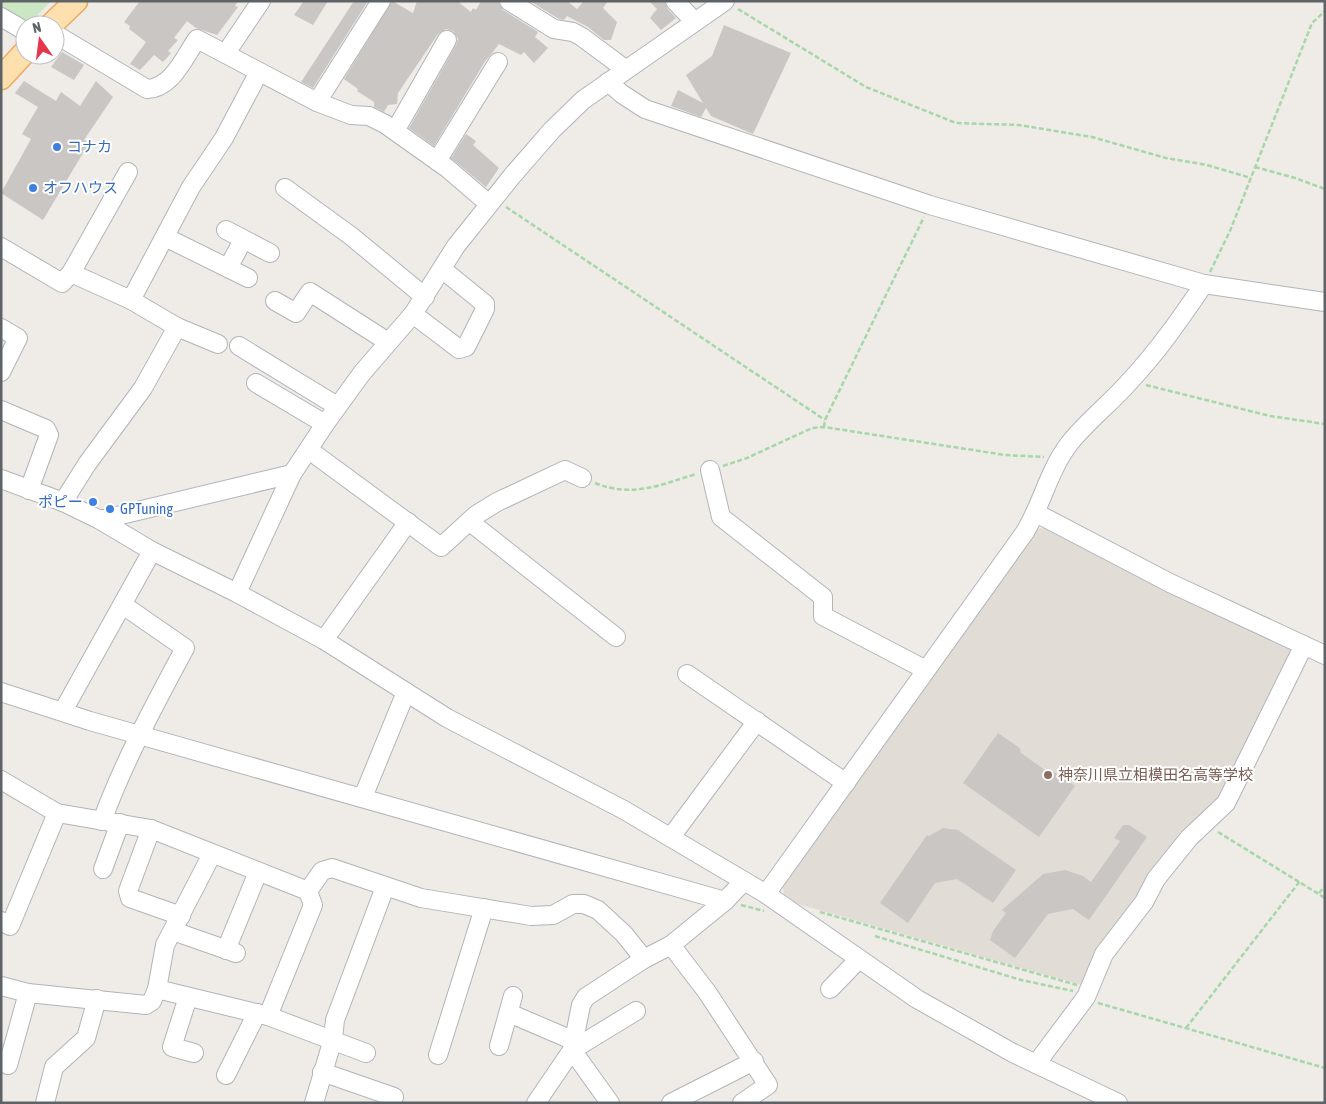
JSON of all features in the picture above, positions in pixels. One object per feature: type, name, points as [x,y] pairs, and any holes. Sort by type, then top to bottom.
[{"type":"main road","points":[[61,15],[76,1]]},
{"type":"main road","points":[[1,78],[15,63]]},
{"type":"street","points":[[226,53],[261,1]]},
{"type":"street","points":[[317,102],[381,1]]},
{"type":"street","points":[[510,1],[554,29],[574,32],[625,70]]},
{"type":"street","points":[[675,1],[695,22]]},
{"type":"street","points":[[237,593],[292,474],[324,424],[388,342],[413,314],[456,246],[491,201],[552,130],[583,100],[695,22],[730,4]]},
{"type":"street","points":[[1,17],[15,25]]},
{"type":"street","points":[[65,40],[147,89],[166,84],[197,39],[317,102],[351,115],[369,116],[437,161],[491,201]]},
{"type":"street","points":[[395,132],[447,40]]},
{"type":"street","points":[[437,161],[498,62]]},
{"type":"street","points":[[131,300],[191,187],[224,138],[259,72]]},
{"type":"street","points":[[608,82],[645,109],[930,205],[1204,284],[1325,302]]},
{"type":"street","points":[[1,247],[62,283],[71,273],[128,172]]},
{"type":"street","points":[[285,188],[351,236],[425,297]]},
{"type":"street","points":[[226,230],[270,253]]},
{"type":"street","points":[[165,238],[248,278]]},
{"type":"street","points":[[228,268],[243,240]]},
{"type":"street","points":[[413,314],[459,349],[466,347],[485,309],[485,304],[442,269]]},
{"type":"street","points":[[71,273],[131,300],[177,327],[218,344]]},
{"type":"street","points":[[766,894],[1036,513],[1059,458],[1070,443],[1131,381],[1175,329],[1204,284]]},
{"type":"street","points":[[275,302],[296,313],[310,292],[388,342]]},
{"type":"street","points":[[63,502],[87,464],[143,388],[177,327]]},
{"type":"street","points":[[1,328],[18,338],[1,372]]},
{"type":"street","points":[[239,346],[337,406]]},
{"type":"street","points":[[256,383],[324,424]]},
{"type":"street","points":[[1,410],[46,430],[49,435],[29,490]]},
{"type":"street","points":[[308,450],[441,547],[497,502],[566,470],[582,478]]},
{"type":"street","points":[[710,470],[721,517],[823,597],[823,616],[926,670]]},
{"type":"street","points":[[100,520],[292,474]]},
{"type":"street","points":[[1,479],[63,502],[100,520],[152,551],[237,593],[324,640],[447,718],[571,781],[671,837],[766,894],[917,999],[1036,1064],[1118,1103]]},
{"type":"street","points":[[1036,513],[1170,583],[1325,655]]},
{"type":"street","points":[[324,640],[408,522]]},
{"type":"street","points":[[470,522],[616,637]]},
{"type":"street","points":[[63,710],[152,551]]},
{"type":"street","points":[[102,821],[112,793],[139,734],[185,648],[123,605]]},
{"type":"street","points":[[1036,1064],[1090,989],[1104,954],[1144,902],[1156,878],[1204,824],[1226,803],[1304,645]]},
{"type":"street","points":[[687,674],[846,783]]},
{"type":"street","points":[[363,797],[406,692]]},
{"type":"street","points":[[2,693],[139,734],[725,901]]},
{"type":"street","points":[[671,837],[757,721]]},
{"type":"street","points":[[1,780],[58,813],[151,829],[308,891],[313,904],[263,1014],[226,1075]]},
{"type":"street","points":[[4,929],[58,813]]},
{"type":"street","points":[[103,869],[120,823]]},
{"type":"street","points":[[151,829],[128,890],[130,898],[231,951],[258,872]]},
{"type":"street","points":[[1,986],[28,993],[146,1005],[152,1001],[157,989],[162,955],[212,854]]},
{"type":"street","points":[[308,891],[322,872],[332,868],[422,898],[531,916],[553,915],[573,904],[584,904],[598,910],[624,934],[644,959]]},
{"type":"street","points":[[536,1103],[572,1045],[581,1005],[586,997],[644,959],[671,945],[725,901],[744,881]]},
{"type":"street","points":[[314,1103],[333,1039],[335,1020],[385,887]]},
{"type":"street","points":[[438,1055],[484,908]]},
{"type":"street","points":[[671,945],[707,992],[768,1084],[742,1103]]},
{"type":"street","points":[[830,989],[859,959]]},
{"type":"street","points":[[157,989],[263,1014],[366,1053]]},
{"type":"street","points":[[8,1065],[28,993]]},
{"type":"street","points":[[188,997],[172,1047],[194,1053]]},
{"type":"street","points":[[44,1103],[54,1067],[86,1038],[97,999]]},
{"type":"street","points":[[499,1046],[511,1005],[572,1045],[610,1103]]},
{"type":"street","points":[[572,1045],[636,1011]]},
{"type":"street","points":[[671,1103],[754,1061]]},
{"type":"street","points":[[322,1072],[394,1097]]},
{"type":"path","points":[[730,4],[866,86],[956,123],[1019,125],[1092,137],[1166,158],[1207,166],[1251,178]]},
{"type":"path","points":[[1204,284],[1230,232],[1312,23],[1325,11]]},
{"type":"path","points":[[1255,167],[1325,189]]},
{"type":"path","points":[[491,201],[825,420]]},
{"type":"path","points":[[824,427],[825,420],[930,205]]},
{"type":"path","points":[[1131,381],[1270,416],[1325,424]]},
{"type":"path","points":[[582,478],[614,489],[650,489],[747,458],[812,428],[824,427],[1005,455],[1059,458]]},
{"type":"path","points":[[1204,824],[1300,880],[1325,898]]},
{"type":"path","points":[[1186,1028],[1300,880]]},
{"type":"path","points":[[1319,893],[1325,886]]},
{"type":"path","points":[[817,911],[1090,989]]},
{"type":"shaded area","name":"神奈川県立相模田名高等学校","points":[[1047,527],[1164,590],[1291,648],[1293,653],[1222,797],[1082,985],[798,904],[784,894],[783,885],[1038,529]]},
{"type":"green space","points":[[1,1],[51,1],[38,15],[15,16],[1,8]]},
{"type":"building","points":[[140,1],[238,1],[235,6],[238,7],[217,35],[196,28],[187,21],[174,38],[178,40],[168,51],[171,53],[163,62],[154,55],[140,70],[130,64],[146,42],[129,29],[130,26],[124,22]]},
{"type":"building","points":[[304,1],[328,1],[313,25],[294,15]]},
{"type":"building","points":[[354,1],[368,1],[313,88],[301,82]]},
{"type":"building","points":[[392,1],[413,13],[417,1],[457,1],[471,12],[473,8],[476,10],[481,1],[498,1],[503,10],[538,32],[535,37],[548,48],[534,63],[524,52],[521,55],[499,44],[484,63],[434,146],[409,128],[456,45],[458,39],[453,31],[446,29],[438,34],[398,93],[397,104],[388,105],[384,112],[374,107],[374,102],[357,91],[358,89],[344,79]]},
{"type":"building","points":[[530,1],[567,1],[577,9],[584,1],[608,1],[603,8],[617,22],[611,40],[604,40],[588,27],[567,16],[564,20],[559,19]]},
{"type":"building","points":[[649,1],[665,1],[667,8],[676,18],[661,30],[650,18],[657,9]]},
{"type":"building","points":[[724,25],[791,53],[753,134],[711,116],[706,108],[701,117],[671,106],[678,90],[703,103],[686,75],[712,56]]},
{"type":"building","points":[[65,54],[84,65],[74,80],[51,67],[52,65],[65,65]]},
{"type":"building","points":[[24,81],[56,101],[61,92],[80,106],[96,81],[113,97],[84,140],[89,143],[43,220],[1,193],[31,139],[22,134],[38,107],[15,93]]},
{"type":"building","points":[[466,134],[476,141],[473,145],[499,168],[486,187],[451,158]]},
{"type":"building","points":[[998,733],[1020,748],[1021,753],[1049,773],[1054,772],[1075,786],[1039,837],[963,783]]},
{"type":"building","points":[[1123,825],[1129,825],[1147,837],[1089,920],[1073,909],[1048,914],[1015,958],[990,940],[993,931],[1006,913],[1002,910],[1043,874],[1065,870],[1083,876],[1091,882],[1120,841],[1114,838]]},
{"type":"building","points":[[943,828],[958,830],[1016,870],[993,903],[957,879],[935,883],[908,923],[880,903],[927,835],[929,836]]},
{"type":"place","name":"コナカ","points":[[57,147]]},
{"type":"place","name":"オフハウス","points":[[33,188]]},
{"type":"place","name":"ポピー","points":[[93,502]]},
{"type":"place","name":"GPTuning","points":[[110,509]]},
{"type":"place","name":"神奈川県立相模田名高等学校","points":[[1048,775]]}]
